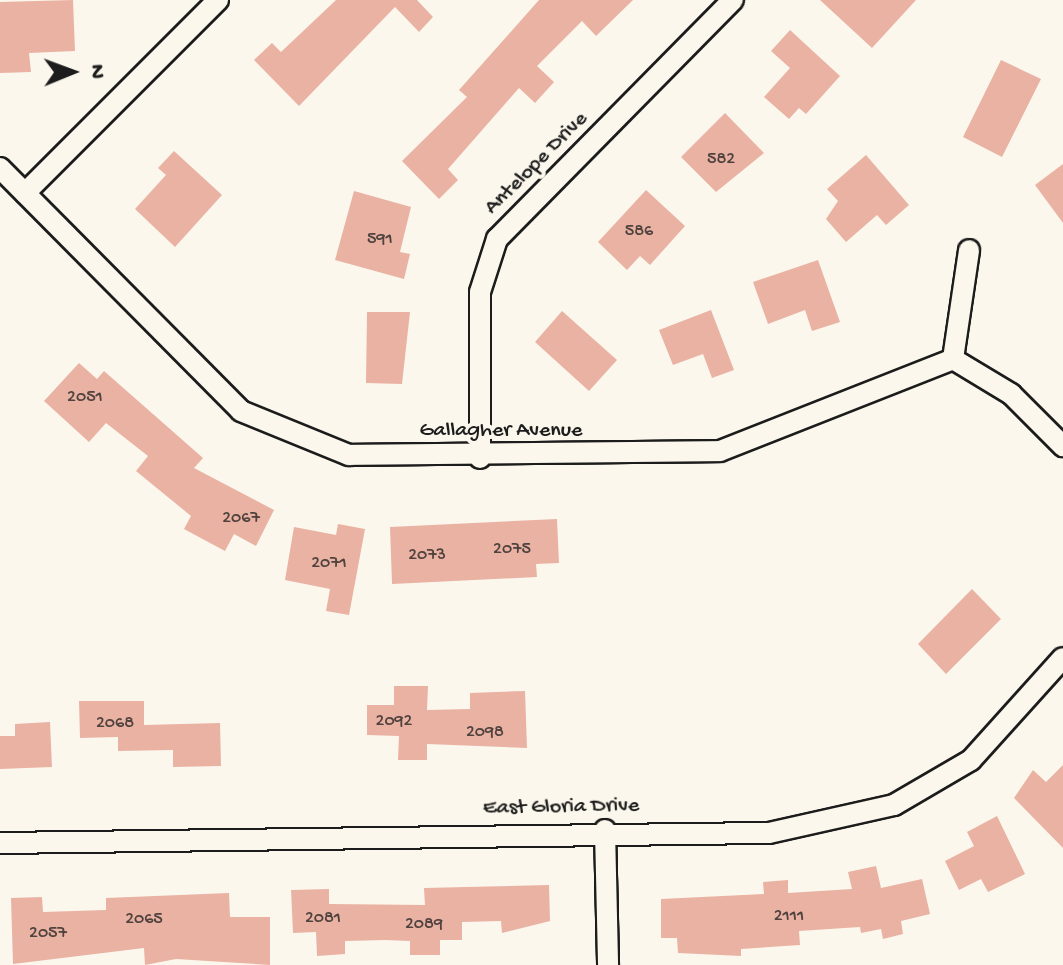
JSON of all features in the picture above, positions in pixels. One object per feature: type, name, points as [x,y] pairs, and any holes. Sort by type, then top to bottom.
[{"type":"street","points":[[25,193],[218,0]]},
{"type":"street","name":"Antelope Drive","points":[[480,458],[480,292],[497,239],[733,0]]},
{"type":"street","name":"Gallagher Avenue","points":[[0,168],[241,411],[349,455],[480,458],[720,451],[953,359]]},
{"type":"street","points":[[969,250],[953,359],[1011,394],[1063,446]]},
{"type":"street","name":"East Gloria Drive","points":[[0,843],[605,830],[769,833],[894,805],[971,760],[1063,658]]},
{"type":"street","points":[[605,830],[608,965]]},
{"type":"building","points":[[73,0],[75,51],[29,53],[31,72],[0,73],[0,2]]},
{"type":"building","points":[[336,0],[417,0],[433,17],[419,32],[395,7],[299,106],[254,60],[272,43],[281,52]]},
{"type":"building","points":[[539,0],[633,0],[596,36],[582,21],[537,66],[554,82],[535,103],[519,88],[448,169],[458,180],[439,199],[402,161],[467,97],[459,90]]},
{"type":"building","points":[[820,0],[916,0],[872,48]]},
{"type":"building","points":[[790,30],[840,76],[806,114],[799,108],[789,119],[764,97],[790,68],[771,51]]},
{"type":"building","points":[[1001,60],[1041,79],[1002,157],[963,137]]},
{"type":"building","points":[[725,113],[764,153],[716,192],[681,157]]},
{"type":"building","points":[[174,151],[222,195],[175,247],[135,209],[166,175],[158,168]]},
{"type":"building","points":[[866,155],[909,205],[886,225],[877,215],[846,242],[826,219],[838,201],[827,189]]},
{"type":"building","points":[[1063,164],[1063,223],[1035,185]]},
{"type":"building","points":[[646,190],[685,226],[650,265],[640,256],[627,270],[598,242]]},
{"type":"building","points":[[354,191],[411,207],[400,252],[410,254],[404,279],[335,260]]},
{"type":"building","points":[[818,260],[840,322],[812,331],[805,310],[768,324],[753,282]]},
{"type":"building","points":[[711,310],[734,370],[712,378],[703,354],[673,365],[659,330]]},
{"type":"building","points":[[562,311],[617,360],[589,391],[535,342]]},
{"type":"building","points":[[367,312],[410,312],[402,384],[366,383]]},
{"type":"building","points":[[79,363],[97,379],[104,371],[203,458],[194,468],[274,510],[256,546],[234,534],[225,551],[184,529],[191,516],[136,471],[148,456],[106,423],[89,442],[44,401]]},
{"type":"building","points":[[557,519],[559,563],[536,564],[537,577],[392,584],[390,527]]},
{"type":"building","points":[[338,524],[365,529],[349,615],[326,611],[330,589],[285,580],[294,527],[336,535]]},
{"type":"building","points":[[972,589],[1001,619],[946,674],[918,644]]},
{"type":"building","points":[[394,686],[428,686],[427,710],[470,709],[470,693],[525,691],[527,748],[427,744],[427,760],[398,760],[399,736],[367,735],[367,705],[394,705]]},
{"type":"building","points":[[79,701],[144,701],[144,725],[220,723],[221,766],[173,767],[173,750],[118,751],[118,737],[80,738]]},
{"type":"building","points":[[50,722],[52,767],[0,769],[0,736],[15,736],[15,724]]},
{"type":"building","points":[[1063,765],[1063,848],[1014,798],[1033,770],[1046,782]]},
{"type":"building","points":[[997,816],[1025,874],[988,892],[981,879],[959,890],[945,861],[974,846],[967,832]]},
{"type":"building","points":[[876,866],[881,888],[922,879],[930,914],[901,921],[903,934],[883,939],[881,929],[861,933],[860,927],[799,931],[800,945],[741,949],[741,956],[678,953],[677,938],[661,938],[661,899],[764,894],[763,882],[788,880],[788,893],[852,889],[848,872]]},
{"type":"building","points":[[549,885],[550,921],[502,933],[501,921],[462,922],[462,940],[440,940],[440,955],[410,955],[410,941],[385,940],[345,941],[345,954],[317,956],[316,932],[293,933],[291,890],[329,889],[329,904],[425,905],[424,888]]},
{"type":"building","points":[[229,893],[230,917],[270,917],[270,965],[176,959],[145,965],[144,948],[13,964],[11,898],[42,897],[43,912],[106,910],[106,898]]}]
